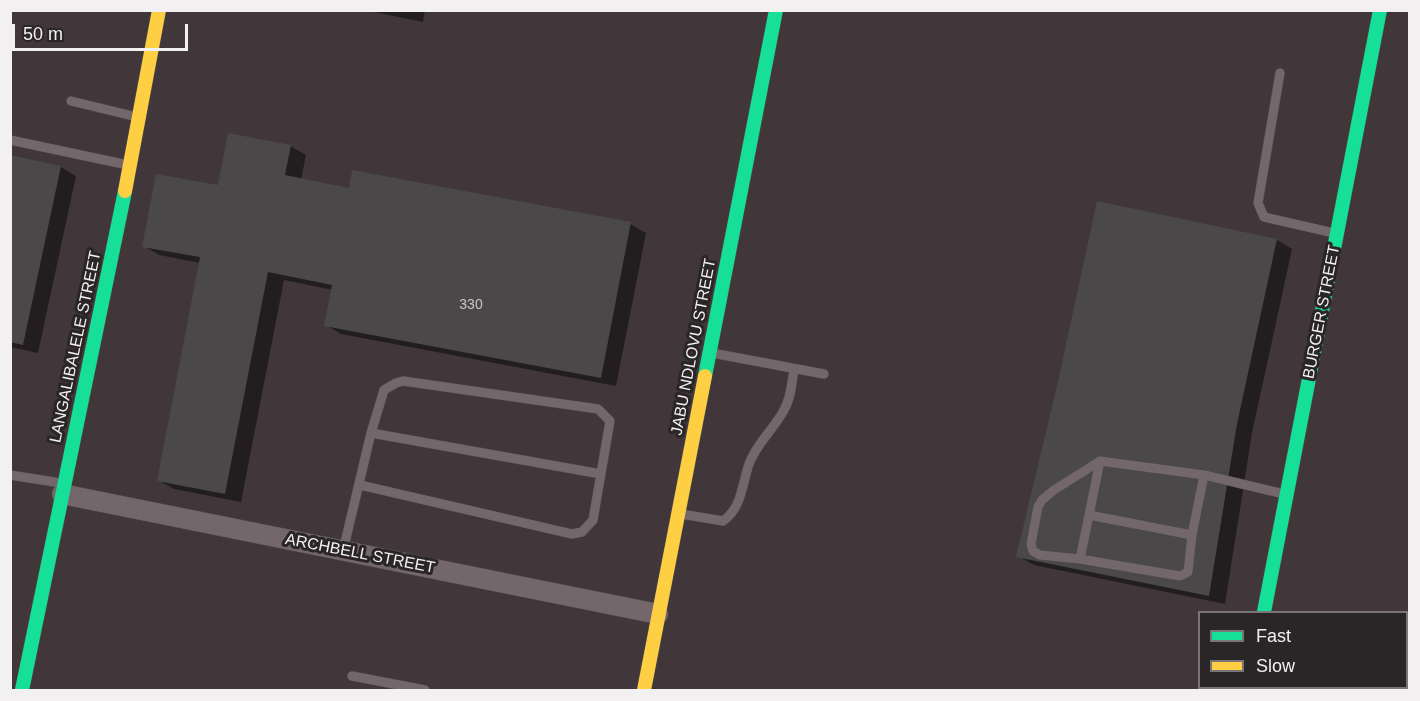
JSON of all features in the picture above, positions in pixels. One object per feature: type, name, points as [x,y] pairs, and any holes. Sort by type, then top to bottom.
[{"type":"street","name":"LANGALIBALELE STREET","points":[[22,690],[140,117],[159,10]]},
{"type":"street","name":"JABU NDLOVU STREET","points":[[644,690],[776,10]]},
{"type":"street","name":"BURGER STREET","points":[[1264,611],[1380,10]]},
{"type":"street","name":"ARCHBELL STREET","points":[[63,489],[343,551],[658,614]]},
{"type":"lane","points":[[1280,73],[1258,203],[1259,211],[1264,217],[1337,234]]},
{"type":"lane","points":[[70,101],[140,117]]},
{"type":"lane","points":[[10,140],[130,166]]},
{"type":"lane","points":[[710,352],[824,374]]},
{"type":"lane","points":[[678,514],[723,521],[730,516],[738,503],[749,462],[785,409],[795,369]]},
{"type":"lane","points":[[343,551],[371,433],[384,390],[396,383],[403,381],[598,409],[610,421],[593,520],[582,532],[572,534],[360,485]]},
{"type":"lane","points":[[371,433],[601,474]]},
{"type":"lane","points":[[1204,475],[1192,535],[1188,572],[1180,576],[1080,559],[1040,555],[1033,551],[1031,544],[1038,507],[1042,500],[1100,461],[1204,475],[1287,494]]},
{"type":"lane","points":[[1080,559],[1100,461]]},
{"type":"lane","points":[[10,475],[63,489]]},
{"type":"lane","points":[[1089,515],[1192,535]]},
{"type":"lane","points":[[352,676],[425,690]]},
{"type":"shaded area","points":[[10,11],[1409,11],[1409,690],[11,690]]},
{"type":"building","points":[[228,133],[291,145],[285,175],[349,188],[352,170],[631,222],[601,378],[324,326],[332,285],[268,272],[225,494],[157,481],[200,257],[142,247],[156,174],[218,185]]},
{"type":"building","points":[[10,155],[61,166],[23,345],[10,342]]},
{"type":"building","points":[[1097,201],[1277,239],[1237,424],[1209,596],[1016,557],[1057,386]]},
{"type":"traffic: fast","points":[[705,376],[776,10]]},
{"type":"traffic: fast","points":[[1264,611],[1380,10]]},
{"type":"traffic: fast","points":[[22,690],[125,191]]},
{"type":"traffic: slow","points":[[125,191],[159,10]]},
{"type":"traffic: slow","points":[[644,690],[705,376]]}]
